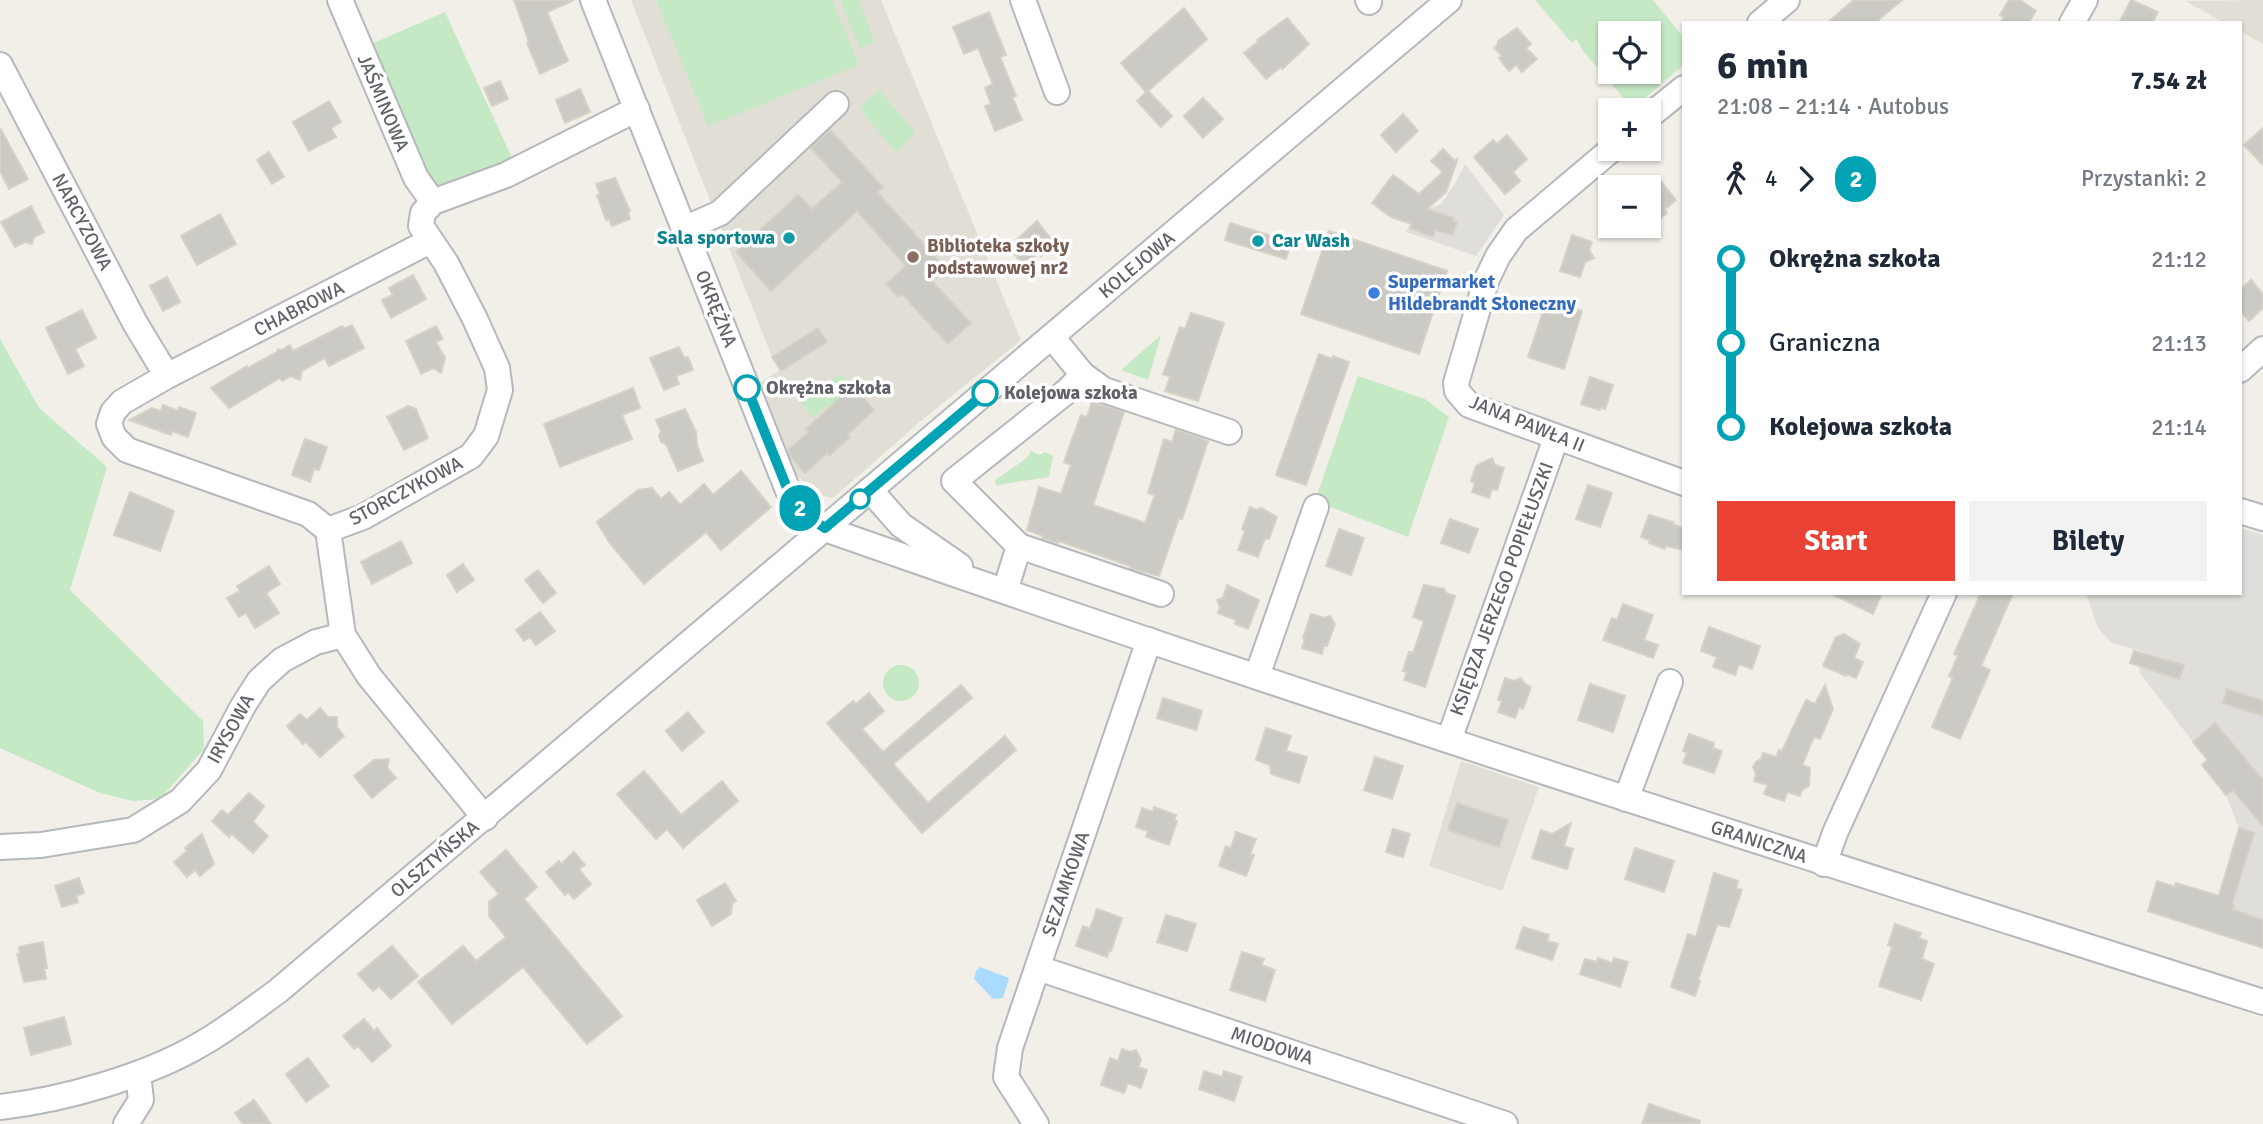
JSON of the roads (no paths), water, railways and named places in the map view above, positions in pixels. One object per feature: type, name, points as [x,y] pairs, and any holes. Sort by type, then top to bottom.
[{"type":"street","name":"JAŚMINOWA","points":[[340,0],[415,178],[433,202]]},
{"type":"street","name":"OKRĘŻNA","points":[[593,0],[789,493],[804,514],[825,528]]},
{"type":"street","points":[[1023,0],[1056,92]]},
{"type":"street","name":"KOLEJOWA","points":[[825,528],[1448,0]]},
{"type":"street","points":[[1762,21],[1787,0]]},
{"type":"street","points":[[2073,21],[2085,0]]},
{"type":"street","name":"NARCYZOWA","points":[[0,65],[135,323],[167,376]]},
{"type":"street","points":[[1661,107],[1682,90]]},
{"type":"street","points":[[684,229],[720,213],[836,104]]},
{"type":"street","points":[[433,202],[506,175],[637,109]]},
{"type":"street","name":"JANA PAWŁA II","points":[[1598,161],[1516,230],[1498,256],[1486,281],[1456,383],[1457,391],[1469,405],[1682,482]]},
{"type":"street","name":"STORCZYKOWA","points":[[167,376],[122,402],[113,412],[109,424],[114,437],[127,450],[308,514],[328,530],[363,517],[471,456],[486,436],[500,390],[497,368],[446,263],[421,226],[423,213],[433,202]]},
{"type":"street","name":"CHABROWA","points":[[167,376],[430,241]]},
{"type":"street","points":[[1052,337],[1083,375],[1104,390],[1228,432]]},
{"type":"street","points":[[2242,368],[2263,349]]},
{"type":"street","points":[[1083,375],[1068,391],[954,481],[1019,546],[1161,594]]},
{"type":"street","name":"KSIĘDZA JERZEGO POPIEŁUSZKI","points":[[1449,740],[1556,438]]},
{"type":"street","name":"GRANICZNA","points":[[870,490],[901,525],[999,589]]},
{"type":"street","points":[[1257,676],[1316,507]]},
{"type":"street","points":[[2242,512],[2263,517]]},
{"type":"street","name":"GRANICZNA","points":[[825,528],[1149,640],[1626,799],[2263,1002]]},
{"type":"street","name":"OLSZTYŃSKA","points":[[0,1107],[58,1096],[138,1074],[202,1044],[278,991],[825,528]]},
{"type":"street","points":[[328,530],[343,635],[369,676],[485,818]]},
{"type":"street","points":[[999,589],[1019,546]]},
{"type":"street","points":[[1824,864],[1835,833],[1943,595]]},
{"type":"street","name":"IRYSOWA","points":[[0,847],[41,845],[134,830],[180,801],[209,770],[259,681],[282,660],[316,642],[343,635]]},
{"type":"street","name":"SEZAMKOWA","points":[[1035,1124],[1006,1077],[1010,1048],[1149,640]]},
{"type":"street","points":[[1626,799],[1670,682]]},
{"type":"street","name":"MIODOWA","points":[[1038,968],[1505,1124]]},
{"type":"street","points":[[126,1124],[141,1100],[138,1074]]},
{"type":"water","points":[[980,967],[1009,978],[1003,998],[993,999],[974,979]]},
{"type":"place","name":"Sala sportowa","points":[[789,238]]},
{"type":"place","name":"Car Wash","points":[[1258,241]]},
{"type":"place","name":"Biblioteka szkoły podstawowej nr2","points":[[913,257]]},
{"type":"place","name":"Supermarket Hildebrandt Słoneczny","points":[[1374,293]]},
{"type":"place","name":"Okrężna szkoła","points":[[747,388]]},
{"type":"place","name":"Kolejowa szkoła","points":[[985,393]]}]
